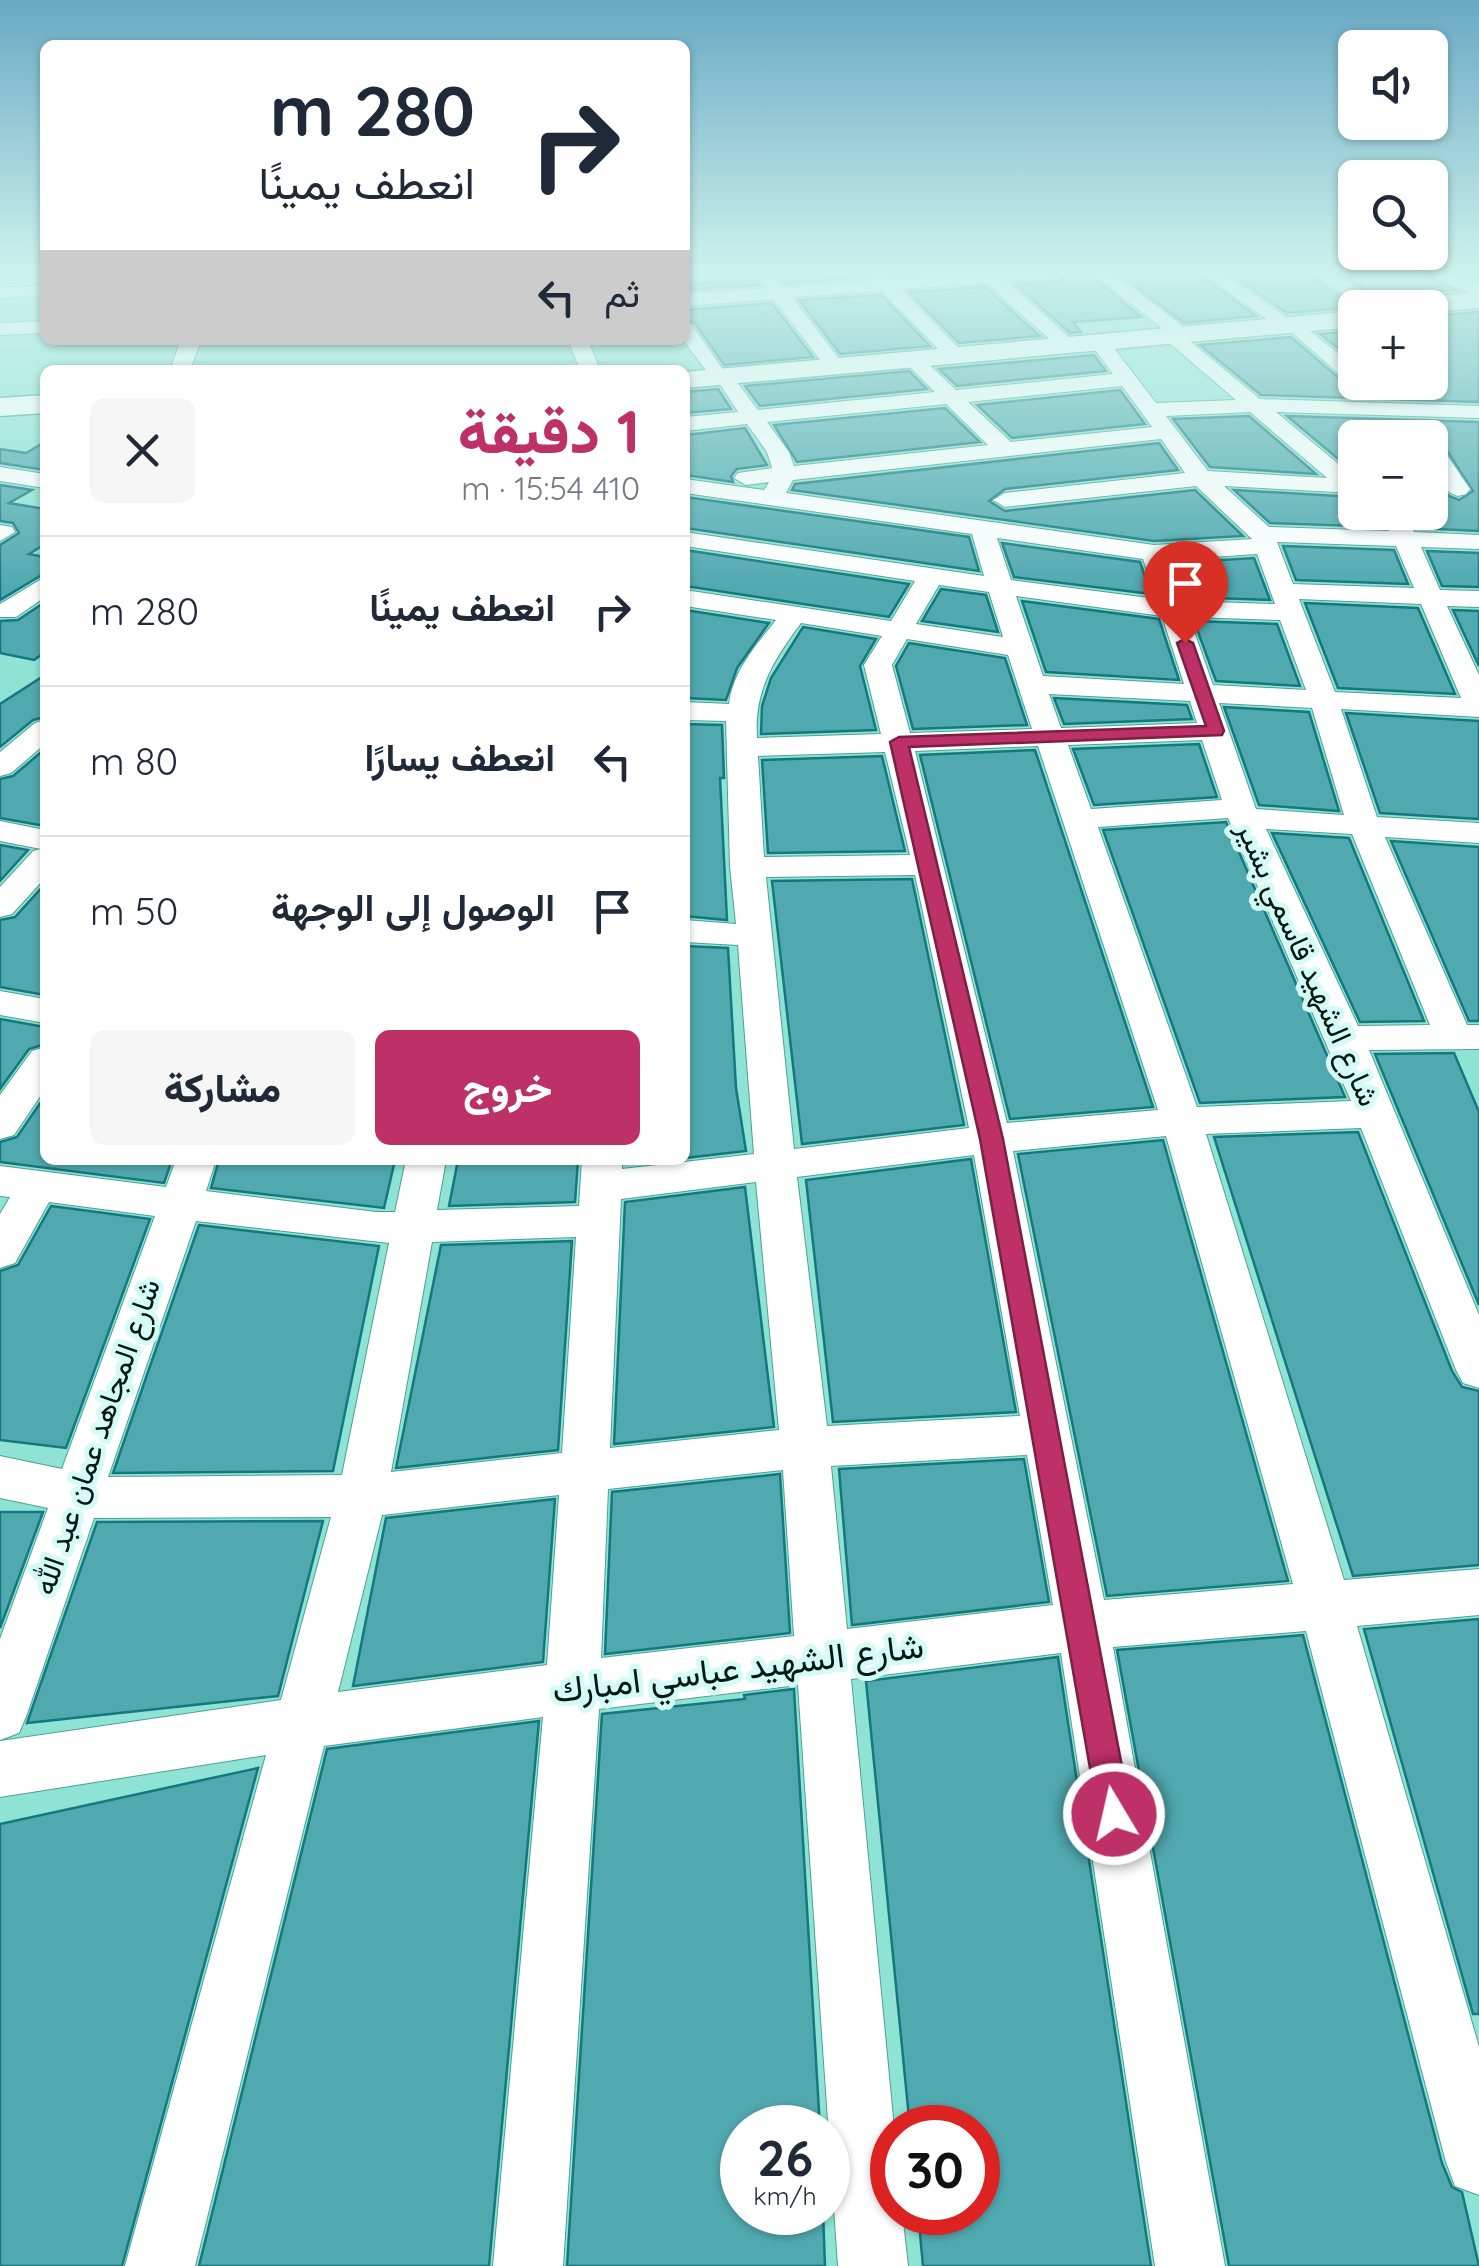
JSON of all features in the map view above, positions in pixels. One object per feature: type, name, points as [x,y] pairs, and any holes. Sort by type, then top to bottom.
[{"type":"main road","points":[[0,407],[40,404]]},
{"type":"main road","points":[[0,416],[40,413]]},
{"type":"street","points":[[723,378],[778,452],[778,485],[693,585],[794,614],[897,629],[1025,666],[1203,692],[1479,707],[1401,530]]},
{"type":"street","points":[[836,378],[898,462]]},
{"type":"street","points":[[944,378],[952,397],[1006,450]]},
{"type":"street","points":[[1225,378],[1338,473]]},
{"type":"street","points":[[690,424],[753,418],[866,422],[952,397],[1130,379],[1201,478],[1264,540],[1364,823],[1467,1037],[1344,1038]]},
{"type":"street","points":[[1385,400],[1408,420]]},
{"type":"street","points":[[778,485],[898,462],[1006,450],[1256,405],[1479,412]]},
{"type":"street","points":[[963,455],[994,514],[999,585],[1182,1121],[1325,1606],[1479,2162]]},
{"type":"street","points":[[1448,467],[1468,489]]},
{"type":"street","points":[[0,474],[40,480]]},
{"type":"street","points":[[690,484],[778,485],[994,514],[1201,478],[1338,485]]},
{"type":"street","points":[[994,514],[1040,537],[1154,553],[1264,540],[1479,542]]},
{"type":"street","points":[[994,514],[1040,537]]},
{"type":"street","points":[[690,540],[1172,609],[1287,601],[1479,598]]},
{"type":"street","name":"شارع الشهيد قاسمي بشير","points":[[1154,553],[1242,813],[1344,1038],[1474,1349]]},
{"type":"street","points":[[931,576],[878,665],[930,865],[992,1139],[1083,1626],[1190,2266]]},
{"type":"street","points":[[17,618],[40,591]]},
{"type":"street","points":[[794,614],[762,656],[745,690],[742,730],[748,867],[824,1660],[873,2266]]},
{"type":"street","points":[[690,713],[742,730],[899,742],[1216,731]]},
{"type":"street","points":[[0,766],[40,733]]},
{"type":"street","points":[[1080,819],[1242,813],[1479,833]]},
{"type":"street","points":[[0,831],[40,839]]},
{"type":"street","points":[[0,907],[40,863]]},
{"type":"street","points":[[748,867],[930,865]]},
{"type":"street","points":[[690,931],[753,936]]},
{"type":"street","points":[[0,1003],[40,1011]]},
{"type":"street","points":[[0,1125],[40,1067]]},
{"type":"street","points":[[0,1252],[19,1183],[376,1228],[600,1189],[992,1139],[1182,1121],[1374,1114]]},
{"type":"street","name":"شارع المجاهد عمان عبد الله","points":[[0,1714],[194,1165]]},
{"type":"street","points":[[160,2266],[362,1496],[425,1165]]},
{"type":"street","points":[[528,2266],[573,1687],[600,1189]]},
{"type":"street","points":[[0,1477],[100,1498],[362,1496],[805,1448],[1047,1434]]},
{"type":"street","name":"شارع الشهيد عباسي امبارك","points":[[0,1770],[302,1723],[573,1687],[824,1660],[1083,1626],[1479,1592]]},
{"type":"building","points":[[835,378],[916,378],[927,389],[760,406],[745,386]]},
{"type":"building","points":[[948,378],[1039,378],[957,386]]},
{"type":"building","points":[[1240,378],[1338,378],[1338,397],[1261,395]]},
{"type":"building","points":[[1448,378],[1479,378],[1479,402],[1417,400],[1448,400]]},
{"type":"building","points":[[718,389],[731,409],[690,413],[690,392]]},
{"type":"building","points":[[1120,390],[1145,424],[1012,438],[977,405]]},
{"type":"building","points":[[945,408],[980,442],[797,462],[774,425]]},
{"type":"building","points":[[1249,416],[1316,474],[1210,467],[1173,419]]},
{"type":"building","points":[[1287,416],[1415,420],[1338,420],[1338,459]]},
{"type":"building","points":[[1448,421],[1479,422],[1479,531],[1448,530],[1448,495],[1459,500],[1473,491],[1448,452]]},
{"type":"building","points":[[745,428],[767,465],[737,469],[731,476],[733,482],[690,476],[690,434]]},
{"type":"building","points":[[1159,443],[1178,470],[1005,489],[989,501],[1005,511],[1195,490],[1243,536],[1154,541],[792,490],[795,484]]},
{"type":"building","points":[[40,445],[40,469],[0,463],[0,449],[26,453]]},
{"type":"building","points":[[0,485],[32,490],[9,503],[40,508],[40,547],[29,554],[40,556],[40,576],[0,600],[0,545],[19,533],[13,523],[0,521]]},
{"type":"building","points":[[1234,490],[1338,496],[1338,525],[1270,523]]},
{"type":"building","points":[[690,498],[969,537],[979,571],[690,529]]},
{"type":"building","points":[[1002,543],[1140,562],[1151,594],[1014,577]]},
{"type":"building","points":[[1283,546],[1394,550],[1408,584],[1296,580]]},
{"type":"building","points":[[690,551],[909,584],[889,617],[690,587]]},
{"type":"building","points":[[1427,551],[1479,553],[1479,587],[1442,586]]},
{"type":"building","points":[[1254,558],[1270,600],[1186,597],[1174,563]]},
{"type":"building","points":[[941,589],[986,595],[998,632],[922,621]]},
{"type":"building","points":[[1022,601],[1159,619],[1179,680],[1046,672]]},
{"type":"building","points":[[1305,603],[1418,608],[1455,694],[1338,688]]},
{"type":"building","points":[[40,605],[40,656],[34,660],[0,653],[0,621],[18,620]]},
{"type":"building","points":[[1453,610],[1479,611],[1479,666]]},
{"type":"building","points":[[690,611],[769,623],[737,668],[726,700],[690,698]]},
{"type":"building","points":[[1194,621],[1277,624],[1300,686],[1216,681]]},
{"type":"building","points":[[803,627],[876,639],[860,666],[876,730],[761,734],[762,706],[771,678]]},
{"type":"building","points":[[909,643],[1005,658],[1027,725],[913,729],[896,666]]},
{"type":"building","points":[[40,678],[40,718],[0,747],[0,704]]},
{"type":"building","points":[[1054,698],[1187,705],[1192,719],[1064,724]]},
{"type":"building","points":[[1224,707],[1309,712],[1339,811],[1259,805]]},
{"type":"building","points":[[1346,713],[1479,721],[1479,819],[1380,813]]},
{"type":"building","points":[[690,724],[722,725],[724,778],[720,778],[727,920],[690,916]]},
{"type":"building","points":[[1199,744],[1217,797],[1094,805],[1073,749]]},
{"type":"building","points":[[1035,750],[1153,1107],[1010,1119],[920,755]]},
{"type":"building","points":[[40,753],[40,825],[0,818],[0,779],[13,776]]},
{"type":"building","points":[[882,756],[905,851],[768,853],[762,760]]},
{"type":"building","points":[[1226,822],[1345,1097],[1200,1103],[1103,830]]},
{"type":"building","points":[[1272,833],[1349,838],[1424,1021],[1360,1022]]},
{"type":"building","points":[[1391,841],[1479,847],[1479,1021],[1469,1021]]},
{"type":"building","points":[[0,845],[28,850],[0,881]]},
{"type":"building","points":[[912,879],[964,1125],[802,1144],[772,881]]},
{"type":"building","points":[[40,890],[40,994],[0,987],[0,920],[15,917]]},
{"type":"building","points":[[690,946],[728,948],[736,1088],[746,1151],[690,1157]]},
{"type":"building","points":[[0,1019],[40,1026],[40,1046],[29,1049],[0,1089]]},
{"type":"building","points":[[1454,1053],[1479,1112],[1479,1305],[1375,1054]]},
{"type":"building","points":[[40,1103],[40,1165],[170,1165],[164,1183],[0,1162],[0,1142],[17,1137]]},
{"type":"building","points":[[1358,1132],[1452,1371],[1462,1387],[1479,1391],[1479,1565],[1353,1576],[1214,1137]]},
{"type":"building","points":[[1163,1140],[1288,1581],[1107,1596],[1018,1154]]},
{"type":"building","points":[[971,1159],[1016,1412],[833,1422],[806,1180]]},
{"type":"building","points":[[218,1165],[394,1165],[384,1208],[211,1188]]},
{"type":"building","points":[[457,1165],[578,1165],[575,1202],[449,1206]]},
{"type":"building","points":[[745,1187],[774,1427],[614,1444],[625,1202]]},
{"type":"building","points":[[51,1206],[150,1219],[66,1448],[0,1440],[0,1271],[18,1265]]},
{"type":"building","points":[[199,1225],[379,1246],[333,1471],[113,1473]]},
{"type":"building","points":[[572,1241],[558,1450],[396,1468],[441,1245]]},
{"type":"building","points":[[1024,1459],[1049,1602],[852,1625],[839,1469]]},
{"type":"building","points":[[780,1474],[790,1633],[605,1654],[612,1492]]},
{"type":"building","points":[[555,1499],[543,1662],[353,1686],[386,1518]]},
{"type":"building","points":[[0,1512],[43,1512],[0,1628]]},
{"type":"building","points":[[323,1521],[278,1696],[27,1723],[97,1522]]},
{"type":"building","points":[[1479,1619],[1479,2014],[1473,2014],[1364,1629]]},
{"type":"building","points":[[1303,1635],[1442,2163],[1452,2187],[1462,2192],[1479,2266],[1229,2266],[1117,1650]]},
{"type":"building","points":[[1058,1657],[1151,2266],[923,2266],[920,2235],[1000,2235],[1000,2105],[908,2105],[866,1681]]},
{"type":"building","points":[[794,1689],[819,2105],[720,2105],[720,2235],[824,2235],[825,2266],[567,2266],[602,1714],[745,1699],[744,1695]]},
{"type":"building","points":[[539,1721],[489,2266],[199,2266],[327,1749]]},
{"type":"building","points":[[258,1768],[122,2266],[0,2266],[0,1824]]},
{"type":"route","points":[[1114,1814],[992,1139],[899,742],[1216,731],[1185,643]]}]
